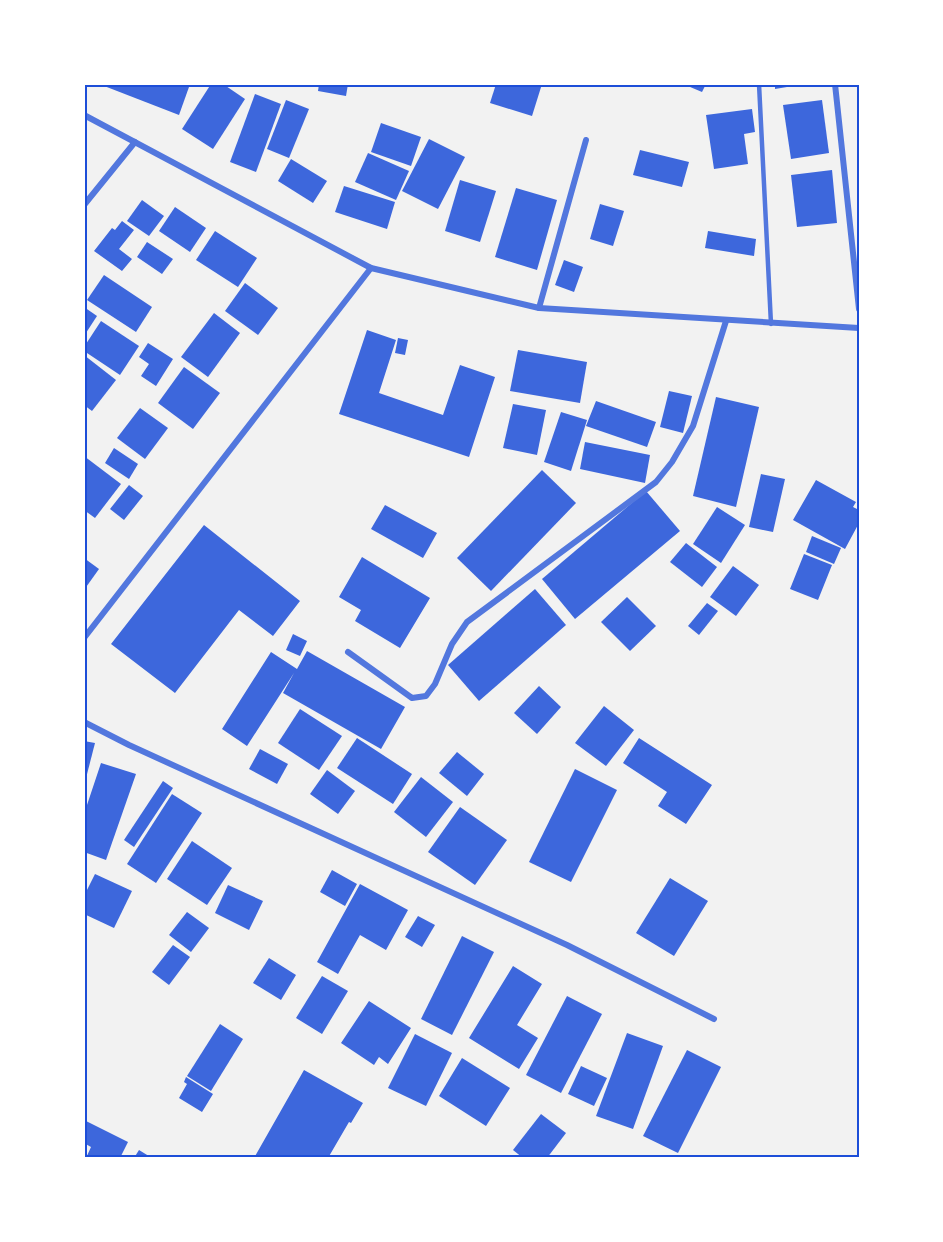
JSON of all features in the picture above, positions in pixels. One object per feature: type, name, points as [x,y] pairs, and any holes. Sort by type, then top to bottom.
[{"type":"street","points":[[835,84],[859,309]]},
{"type":"street","points":[[84,115],[371,268],[539,308],[859,328]]},
{"type":"street","points":[[539,308],[586,140]]},
{"type":"street","points":[[84,205],[135,142]]},
{"type":"street","points":[[84,638],[371,268]]},
{"type":"street","points":[[348,652],[412,698],[426,696],[435,684],[452,644],[467,622],[656,482],[667,469],[693,426],[726,321]]},
{"type":"street","points":[[84,722],[194,775],[567,945],[714,1019]]},
{"type":"lane","points":[[759,84],[771,324]]},
{"type":"building","points":[[99,84],[181,84],[189,87],[179,115]]},
{"type":"building","points":[[211,84],[223,84],[245,99],[213,149],[182,129]]},
{"type":"building","points":[[319,84],[348,84],[346,96],[318,91]]},
{"type":"building","points":[[496,84],[542,84],[532,116],[490,103]]},
{"type":"building","points":[[683,84],[706,84],[702,92]]},
{"type":"building","points":[[775,84],[799,84],[799,85],[775,89]]},
{"type":"building","points":[[255,94],[281,104],[256,172],[230,162]]},
{"type":"building","points":[[286,100],[309,109],[289,158],[267,149]]},
{"type":"building","points":[[822,100],[829,153],[791,159],[783,105]]},
{"type":"building","points":[[752,109],[755,132],[744,134],[748,164],[714,169],[706,115]]},
{"type":"building","points":[[381,123],[421,137],[411,166],[371,152]]},
{"type":"building","points":[[429,139],[465,157],[438,209],[402,191]]},
{"type":"building","points":[[640,150],[689,162],[682,187],[633,175]]},
{"type":"building","points":[[368,153],[409,171],[396,200],[355,182]]},
{"type":"building","points":[[291,159],[327,181],[313,203],[278,181]]},
{"type":"building","points":[[832,170],[837,223],[797,227],[791,175]]},
{"type":"building","points":[[460,180],[496,191],[480,242],[445,231]]},
{"type":"building","points":[[344,186],[395,202],[387,229],[335,212]]},
{"type":"building","points":[[516,188],[557,200],[537,270],[495,257]]},
{"type":"building","points":[[142,200],[164,216],[149,236],[127,221]]},
{"type":"building","points":[[600,204],[624,211],[613,246],[590,239]]},
{"type":"building","points":[[175,207],[206,228],[190,252],[159,231]]},
{"type":"building","points":[[122,221],[134,230],[119,249],[132,259],[122,271],[94,251],[112,228],[115,230]]},
{"type":"building","points":[[215,231],[257,258],[238,287],[196,260]]},
{"type":"building","points":[[708,231],[756,239],[754,256],[705,248]]},
{"type":"building","points":[[147,242],[173,259],[162,274],[137,257]]},
{"type":"building","points":[[564,260],[583,267],[574,292],[555,285]]},
{"type":"building","points":[[104,275],[152,307],[136,332],[87,300]]},
{"type":"building","points":[[245,283],[278,308],[258,335],[225,311]]},
{"type":"building","points":[[84,307],[97,316],[84,336]]},
{"type":"building","points":[[214,313],[240,333],[208,377],[181,357]]},
{"type":"building","points":[[101,321],[139,346],[120,375],[84,351],[84,347]]},
{"type":"building","points":[[367,330],[396,340],[379,393],[443,415],[460,365],[495,377],[469,457],[339,414]]},
{"type":"building","points":[[398,338],[408,340],[405,355],[395,353]]},
{"type":"building","points":[[148,343],[173,359],[156,386],[141,376],[149,364],[139,357]]},
{"type":"building","points":[[518,350],[587,362],[580,403],[510,391]]},
{"type":"building","points":[[84,355],[116,380],[92,411],[84,405]]},
{"type":"building","points":[[184,367],[220,393],[193,429],[158,403]]},
{"type":"building","points":[[669,391],[692,396],[683,433],[660,427]]},
{"type":"building","points":[[716,397],[759,407],[736,507],[693,496]]},
{"type":"building","points":[[596,401],[656,422],[647,447],[586,426]]},
{"type":"building","points":[[513,404],[546,410],[537,455],[503,448]]},
{"type":"building","points":[[140,408],[168,428],[145,459],[117,438]]},
{"type":"building","points":[[561,412],[587,420],[571,471],[544,462]]},
{"type":"building","points":[[585,442],[650,455],[645,483],[580,469]]},
{"type":"building","points":[[114,448],[138,464],[129,479],[105,463]]},
{"type":"building","points":[[84,456],[121,484],[95,518],[84,510]]},
{"type":"building","points":[[542,470],[576,503],[491,591],[457,558]]},
{"type":"building","points":[[761,474],[785,479],[773,532],[749,527]]},
{"type":"building","points":[[816,480],[856,502],[853,507],[859,510],[859,523],[845,549],[793,520]]},
{"type":"building","points":[[129,485],[143,496],[124,520],[110,509]]},
{"type":"building","points":[[646,491],[680,531],[575,619],[542,579]]},
{"type":"building","points":[[385,505],[437,533],[423,558],[371,529]]},
{"type":"building","points":[[717,507],[745,525],[721,563],[693,544]]},
{"type":"building","points":[[204,525],[300,601],[273,636],[239,610],[175,693],[111,644]]},
{"type":"building","points":[[812,536],[841,548],[834,564],[806,552]]},
{"type":"building","points":[[686,543],[717,567],[702,587],[670,562]]},
{"type":"building","points":[[804,554],[832,565],[818,600],[790,589]]},
{"type":"building","points":[[362,557],[430,598],[400,648],[355,621],[361,610],[339,597]]},
{"type":"building","points":[[84,558],[99,569],[84,590]]},
{"type":"building","points":[[733,566],[759,585],[736,616],[710,597]]},
{"type":"building","points":[[535,589],[566,625],[479,701],[448,665]]},
{"type":"building","points":[[627,597],[656,626],[630,651],[601,622]]},
{"type":"building","points":[[707,603],[718,611],[699,635],[688,626]]},
{"type":"building","points":[[293,634],[307,641],[300,656],[286,650]]},
{"type":"building","points":[[307,651],[405,707],[381,749],[283,693],[294,673],[247,746],[222,729],[271,652],[297,669]]},
{"type":"building","points":[[539,686],[561,707],[537,734],[514,713]]},
{"type":"building","points":[[604,706],[634,730],[606,766],[575,743]]},
{"type":"building","points":[[300,709],[342,736],[319,770],[278,743]]},
{"type":"building","points":[[357,738],[412,774],[393,804],[337,768]]},
{"type":"building","points":[[639,738],[712,785],[686,824],[658,806],[667,792],[623,763]]},
{"type":"building","points":[[84,741],[95,743],[85,782],[84,782]]},
{"type":"building","points":[[260,749],[288,764],[277,784],[249,769]]},
{"type":"building","points":[[457,752],[484,774],[467,796],[439,773]]},
{"type":"building","points":[[101,763],[136,774],[106,860],[84,852],[84,814]]},
{"type":"building","points":[[575,769],[617,790],[571,882],[529,862]]},
{"type":"building","points":[[327,770],[355,791],[338,814],[310,794]]},
{"type":"building","points":[[421,777],[453,802],[426,837],[394,812]]},
{"type":"building","points":[[163,781],[173,788],[134,847],[124,840]]},
{"type":"building","points":[[172,794],[202,813],[156,883],[127,864]]},
{"type":"building","points":[[460,807],[507,840],[475,885],[428,852]]},
{"type":"building","points":[[192,841],[232,868],[207,905],[167,879]]},
{"type":"building","points":[[332,870],[357,884],[345,906],[320,892]]},
{"type":"building","points":[[95,874],[132,891],[114,928],[84,914],[84,896]]},
{"type":"building","points":[[670,878],[708,901],[674,956],[636,933]]},
{"type":"building","points":[[360,884],[408,910],[386,950],[360,935],[338,974],[317,962]]},
{"type":"building","points":[[228,885],[263,901],[249,930],[215,913]]},
{"type":"building","points":[[187,912],[209,928],[191,952],[169,935]]},
{"type":"building","points":[[418,916],[435,925],[422,947],[405,937]]},
{"type":"building","points":[[462,936],[494,952],[452,1035],[421,1019]]},
{"type":"building","points":[[173,945],[190,957],[169,985],[152,972]]},
{"type":"building","points":[[269,958],[296,975],[281,1000],[253,983]]},
{"type":"building","points":[[513,966],[542,984],[517,1025],[538,1038],[519,1069],[469,1038]]},
{"type":"building","points":[[322,976],[348,991],[322,1034],[296,1018]]},
{"type":"building","points":[[567,996],[602,1014],[561,1093],[526,1075]]},
{"type":"building","points":[[369,1001],[411,1028],[388,1064],[379,1057],[374,1065],[341,1043]]},
{"type":"building","points":[[220,1024],[243,1039],[211,1091],[187,1076]]},
{"type":"building","points":[[627,1033],[663,1046],[633,1129],[596,1116]]},
{"type":"building","points":[[415,1034],[452,1053],[426,1106],[388,1088]]},
{"type":"building","points":[[687,1050],[721,1067],[678,1153],[643,1136]]},
{"type":"building","points":[[462,1058],[510,1088],[486,1126],[439,1096]]},
{"type":"building","points":[[581,1066],[607,1078],[594,1106],[568,1094]]},
{"type":"building","points":[[304,1070],[363,1103],[328,1158],[254,1158]]},
{"type":"building","points":[[186,1077],[213,1094],[202,1112],[179,1098],[187,1084],[184,1082]]},
{"type":"building","points":[[541,1114],[566,1133],[547,1158],[523,1158],[513,1150]]},
{"type":"building","points":[[84,1120],[128,1142],[120,1158],[86,1158],[91,1147],[84,1143]]},
{"type":"building","points":[[139,1150],[152,1158],[134,1158]]}]
